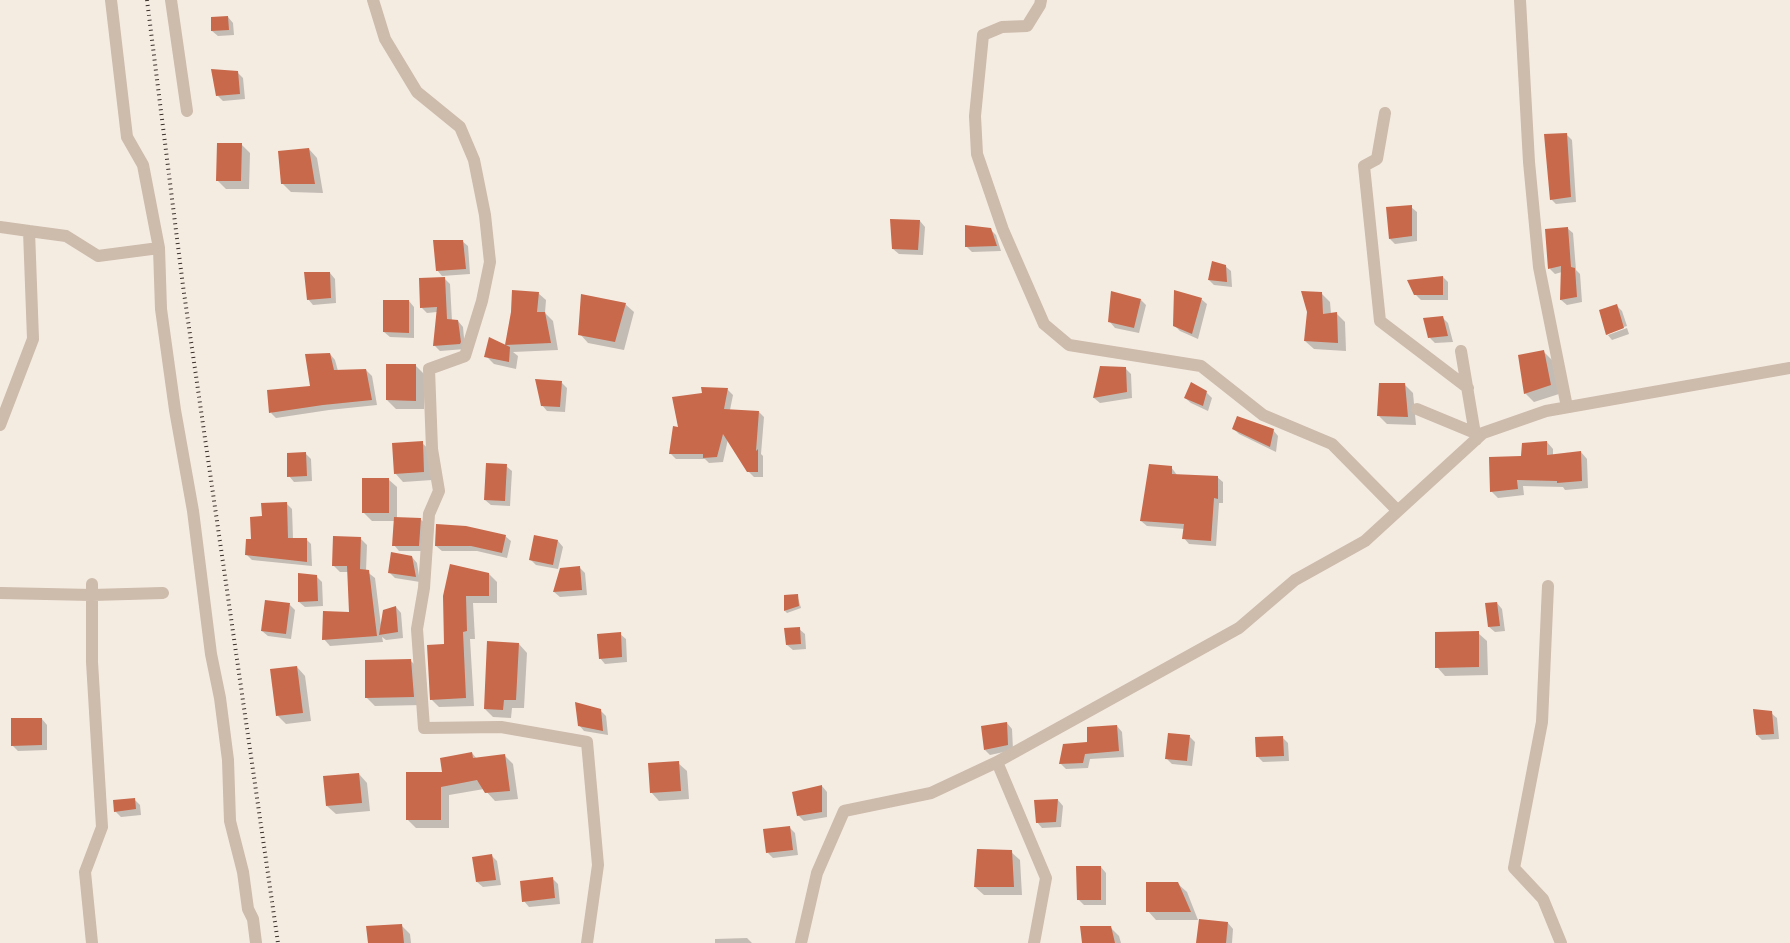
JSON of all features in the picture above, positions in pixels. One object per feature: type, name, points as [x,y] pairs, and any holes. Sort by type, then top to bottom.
[{"type":"street","points":[[111,0],[127,137],[143,165],[159,248],[161,309],[175,410],[193,510],[210,654],[220,698],[228,760],[230,822],[242,872],[248,909],[253,919],[256,943]]},
{"type":"street","points":[[171,0],[187,110]]},
{"type":"street","points":[[373,0],[386,39],[417,92],[460,127],[474,160],[485,215],[490,262],[482,301],[465,356],[429,368],[432,449],[440,491],[429,514],[424,588],[417,629],[424,728],[501,727],[587,742],[598,865],[587,943]]},
{"type":"street","points":[[1041,0],[1027,26],[1002,27],[983,35],[975,116],[977,154],[1003,230],[1044,324],[1068,345],[1201,366],[1263,416],[1332,444],[1398,511]]},
{"type":"street","points":[[1520,0],[1529,162],[1539,267],[1567,407]]},
{"type":"street","points":[[1385,113],[1377,159],[1364,166],[1380,321],[1468,388]]},
{"type":"street","points":[[0,227],[66,236],[98,256],[159,248]]},
{"type":"street","points":[[0,425],[33,339],[28,231]]},
{"type":"street","points":[[1462,351],[1475,436]]},
{"type":"street","points":[[801,943],[817,873],[844,811],[931,793],[997,762],[1238,628],[1295,580],[1365,541],[1475,436],[1546,411],[1790,368]]},
{"type":"street","points":[[1417,409],[1475,436]]},
{"type":"street","points":[[1548,586],[1542,722],[1514,868],[1543,899],[1561,943]]},
{"type":"street","points":[[92,589],[92,662],[102,827],[85,872],[92,943]]},
{"type":"street","points":[[0,593],[92,589],[163,593]]},
{"type":"street","points":[[997,762],[1046,878],[1034,943]]},
{"type":"building","points":[[228,16],[229,30],[211,31],[211,17]]},
{"type":"building","points":[[211,69],[238,71],[240,94],[216,96]]},
{"type":"building","points":[[1567,133],[1571,197],[1550,200],[1544,134]]},
{"type":"building","points":[[217,143],[242,143],[241,181],[216,181]]},
{"type":"building","points":[[309,148],[315,184],[281,184],[278,151]]},
{"type":"building","points":[[1412,205],[1412,236],[1389,239],[1386,207]]},
{"type":"building","points":[[890,219],[920,220],[918,250],[892,249]]},
{"type":"building","points":[[965,225],[991,228],[997,246],[965,247]]},
{"type":"building","points":[[1568,227],[1571,267],[1575,268],[1577,297],[1560,300],[1561,266],[1548,269],[1545,229]]},
{"type":"building","points":[[433,240],[463,240],[466,269],[436,271]]},
{"type":"building","points":[[1212,261],[1226,265],[1227,282],[1208,280]]},
{"type":"building","points":[[304,272],[330,272],[331,298],[307,300]]},
{"type":"building","points":[[1443,276],[1443,295],[1414,295],[1407,280]]},
{"type":"building","points":[[445,277],[447,319],[458,320],[461,342],[460,344],[433,346],[437,307],[420,308],[419,278]]},
{"type":"building","points":[[512,290],[539,292],[537,312],[545,312],[551,343],[505,345],[511,312]]},
{"type":"building","points":[[1174,290],[1202,298],[1192,334],[1173,326]]},
{"type":"building","points":[[1111,291],[1141,299],[1134,328],[1108,322]]},
{"type":"building","points":[[1301,291],[1322,292],[1323,314],[1337,312],[1338,343],[1304,341],[1307,312]]},
{"type":"building","points":[[581,294],[626,303],[615,342],[578,335]]},
{"type":"building","points":[[383,300],[409,300],[409,333],[383,332]]},
{"type":"building","points":[[1617,304],[1624,328],[1606,335],[1599,310]]},
{"type":"building","points":[[1443,316],[1448,336],[1428,338],[1423,318]]},
{"type":"building","points":[[489,337],[510,347],[509,362],[484,357]]},
{"type":"building","points":[[1544,350],[1551,385],[1524,394],[1518,355]]},
{"type":"building","points":[[330,353],[334,370],[366,369],[372,400],[269,413],[267,390],[310,386],[305,354]]},
{"type":"building","points":[[386,364],[416,364],[416,401],[386,400]]},
{"type":"building","points":[[1100,366],[1126,367],[1127,392],[1093,398]]},
{"type":"building","points":[[535,379],[562,381],[560,407],[541,406]]},
{"type":"building","points":[[1191,382],[1207,391],[1203,406],[1184,398]]},
{"type":"building","points":[[1379,383],[1405,383],[1408,417],[1377,416]]},
{"type":"building","points":[[701,387],[728,388],[724,409],[759,411],[756,451],[758,449],[758,472],[747,472],[723,434],[717,457],[703,458],[703,454],[669,454],[673,426],[678,427],[672,397],[702,393]]},
{"type":"building","points":[[1237,416],[1274,429],[1270,447],[1232,429]]},
{"type":"building","points":[[423,441],[424,472],[394,474],[392,443]]},
{"type":"building","points":[[1547,441],[1547,455],[1581,451],[1582,481],[1557,483],[1557,481],[1517,480],[1518,489],[1490,492],[1489,457],[1521,456],[1522,443]]},
{"type":"building","points":[[306,452],[307,476],[287,477],[287,453]]},
{"type":"building","points":[[486,463],[507,464],[505,501],[484,500]]},
{"type":"building","points":[[1149,464],[1172,466],[1172,474],[1218,476],[1218,499],[1214,498],[1211,541],[1182,539],[1184,524],[1140,521]]},
{"type":"building","points":[[362,478],[389,478],[389,513],[362,513]]},
{"type":"building","points":[[287,502],[288,538],[307,538],[307,562],[245,555],[246,539],[251,539],[250,517],[262,516],[261,503]]},
{"type":"building","points":[[394,517],[421,518],[419,546],[392,546]]},
{"type":"building","points":[[436,524],[466,526],[506,535],[502,553],[471,546],[435,546]]},
{"type":"building","points":[[534,535],[558,540],[553,565],[529,560]]},
{"type":"building","points":[[333,536],[361,537],[360,569],[369,570],[377,636],[322,640],[323,611],[349,612],[347,566],[332,566]]},
{"type":"building","points":[[391,552],[412,556],[416,577],[388,573]]},
{"type":"building","points":[[450,564],[489,573],[489,596],[466,596],[467,631],[463,632],[466,698],[430,700],[427,645],[444,644],[443,596]]},
{"type":"building","points":[[580,566],[582,590],[553,592],[560,568]]},
{"type":"building","points":[[298,573],[317,575],[318,601],[298,602]]},
{"type":"building","points":[[798,594],[799,606],[784,611],[784,595]]},
{"type":"building","points":[[265,600],[290,603],[286,634],[261,631]]},
{"type":"building","points":[[1497,602],[1500,626],[1488,627],[1485,603]]},
{"type":"building","points":[[396,606],[398,632],[379,635],[383,610]]},
{"type":"building","points":[[800,627],[801,644],[786,645],[784,628]]},
{"type":"building","points":[[1479,631],[1479,667],[1435,668],[1435,632]]},
{"type":"building","points":[[621,632],[622,657],[599,659],[597,634]]},
{"type":"building","points":[[487,641],[519,643],[516,700],[504,700],[503,710],[484,709]]},
{"type":"building","points":[[411,659],[414,697],[365,698],[365,660]]},
{"type":"building","points":[[297,666],[303,713],[276,716],[270,669]]},
{"type":"building","points":[[575,702],[601,709],[603,731],[578,726]]},
{"type":"building","points":[[1753,709],[1772,711],[1774,734],[1756,735]]},
{"type":"building","points":[[11,718],[42,718],[42,745],[11,746]]},
{"type":"building","points":[[1007,722],[1008,745],[984,750],[981,726]]},
{"type":"building","points":[[1117,725],[1119,751],[1085,754],[1083,763],[1059,764],[1063,744],[1087,742],[1087,727]]},
{"type":"building","points":[[1168,733],[1190,735],[1187,761],[1165,759]]},
{"type":"building","points":[[1283,736],[1284,756],[1256,757],[1255,737]]},
{"type":"building","points":[[472,752],[473,758],[505,754],[510,791],[485,793],[477,780],[441,787],[441,820],[406,820],[406,772],[442,772],[440,758]]},
{"type":"building","points":[[679,761],[681,791],[650,793],[648,763]]},
{"type":"building","points":[[359,773],[362,803],[326,806],[323,776]]},
{"type":"building","points":[[822,785],[822,812],[797,816],[792,792]]},
{"type":"building","points":[[135,798],[136,809],[114,812],[113,800]]},
{"type":"building","points":[[1058,799],[1056,822],[1036,823],[1034,800]]},
{"type":"building","points":[[790,826],[793,850],[766,853],[763,829]]},
{"type":"building","points":[[977,849],[1012,850],[1014,887],[974,887]]},
{"type":"building","points":[[492,854],[496,880],[476,882],[472,857]]},
{"type":"building","points":[[1076,866],[1101,866],[1101,900],[1077,900]]},
{"type":"building","points":[[553,877],[555,898],[522,902],[520,881]]},
{"type":"building","points":[[1146,882],[1178,882],[1191,912],[1146,912]]},
{"type":"building","points":[[1199,919],[1228,922],[1226,943],[1196,943]]},
{"type":"building","points":[[402,924],[404,943],[368,943],[366,926]]},
{"type":"building","points":[[1080,926],[1111,926],[1115,943],[1082,943]]},
{"type":"railway","points":[[147,0],[183,286],[278,943]]}]
